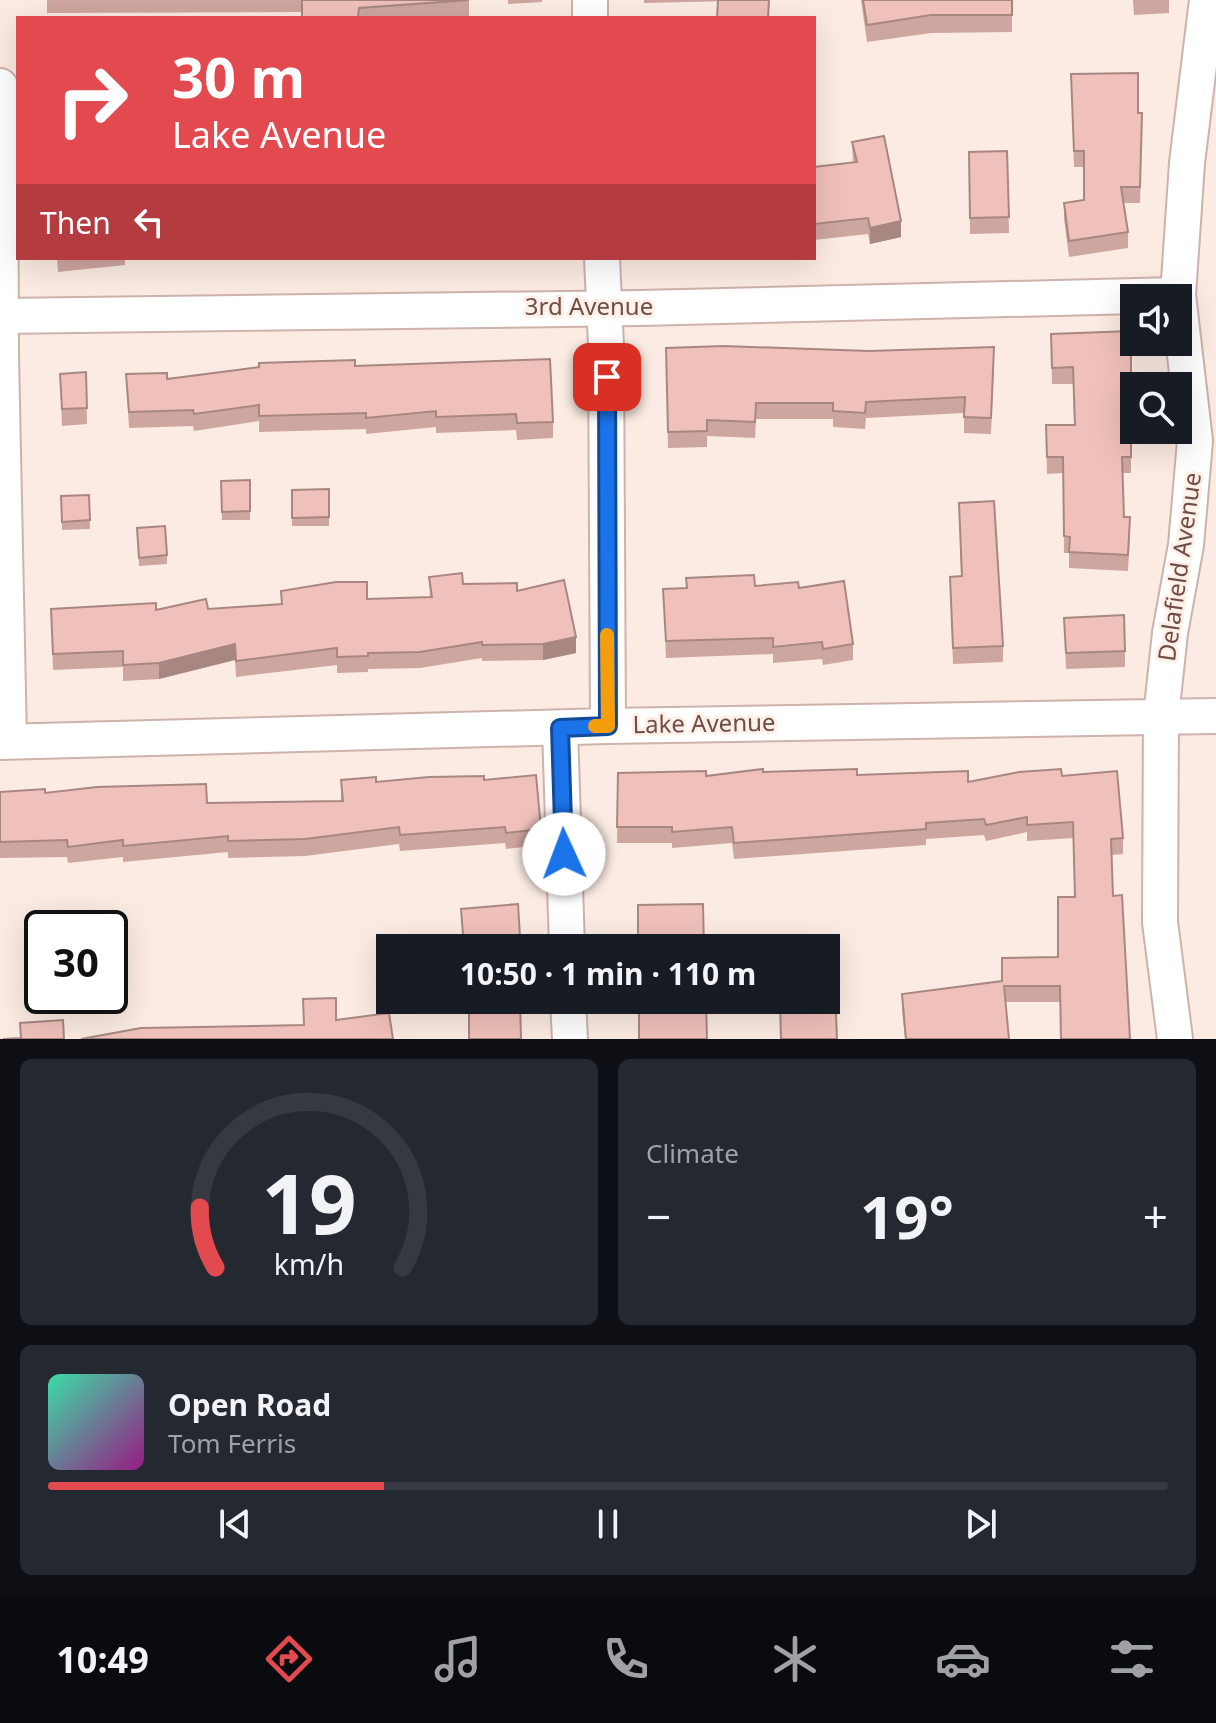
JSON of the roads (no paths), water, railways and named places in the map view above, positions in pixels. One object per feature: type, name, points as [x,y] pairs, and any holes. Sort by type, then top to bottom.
[{"type":"street","name":"Delafield Avenue","points":[[1179,284],[1187,163],[1207,0]]},
{"type":"street","points":[[0,86],[5,742]]},
{"type":"street","points":[[602,260],[608,726]]},
{"type":"street","name":"3rd Avenue","points":[[2,316],[1120,296]]},
{"type":"street","name":"Delafield Avenue","points":[[1175,1039],[1160,922],[1161,717],[1170,633],[1186,545],[1195,441],[1185,356]]},
{"type":"street","name":"Lake Avenue","points":[[5,742],[608,726],[1216,716]]},
{"type":"street","points":[[560,728],[567,934]]},
{"type":"street","points":[[569,1014],[570,1039]]}]
